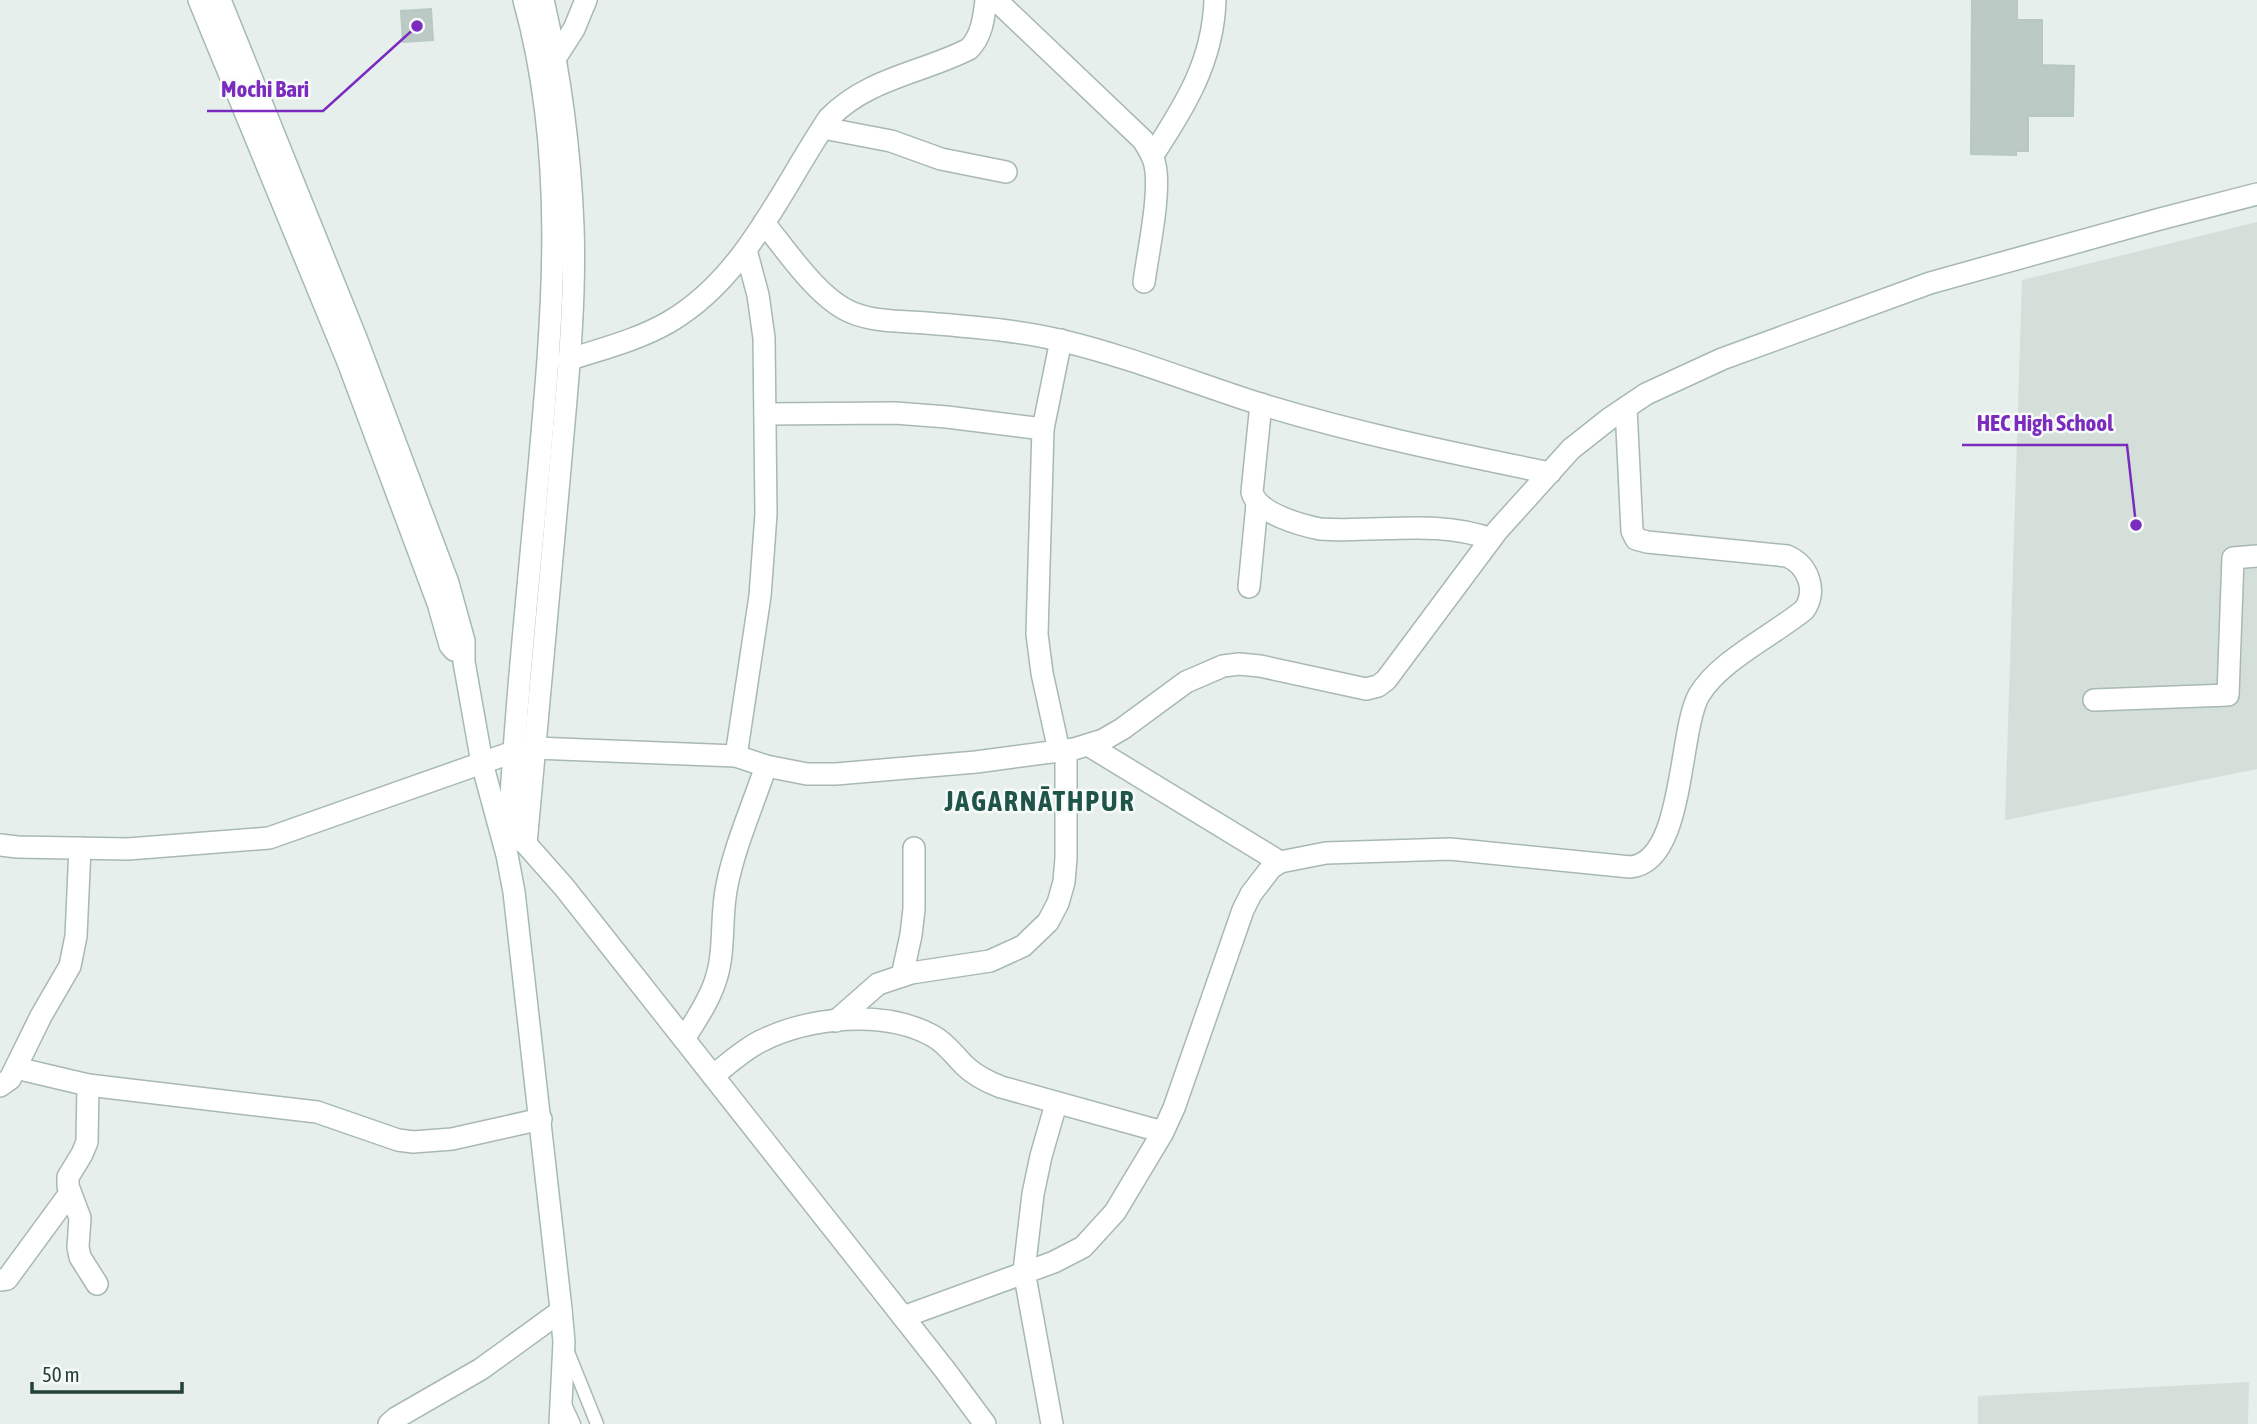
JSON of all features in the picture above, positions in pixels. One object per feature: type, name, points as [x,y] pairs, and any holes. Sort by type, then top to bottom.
[{"type":"street","points":[[199,0],[348,362],[438,603],[450,645],[464,662]]},
{"type":"street","points":[[220,0],[410,477],[448,583],[464,641],[464,662],[482,763],[511,834],[564,887],[985,1424]]},
{"type":"street","points":[[524,0],[533,30],[546,110],[554,220],[550,348],[513,752],[511,834],[514,892],[564,1342],[559,1424]]},
{"type":"street","points":[[511,834],[535,748],[568,360],[573,227],[565,123],[543,0]]},
{"type":"street","points":[[554,60],[574,29],[586,0]]},
{"type":"street","points":[[568,360],[666,324],[706,295],[746,250],[823,128],[843,104],[860,93],[969,49],[976,42],[980,31],[986,0]]},
{"type":"street","points":[[996,0],[1143,140],[1153,155],[1156,167],[1156,198],[1144,282]]},
{"type":"street","points":[[1153,155],[1187,102],[1199,75],[1211,41],[1215,0]]},
{"type":"street","points":[[823,128],[891,141],[940,159],[1006,172]]},
{"type":"street","points":[[0,845],[128,849],[269,838],[513,752],[535,748],[736,755],[766,766],[807,774],[976,762],[1062,750],[1088,745],[1122,729],[1186,682],[1223,666],[1239,664],[1289,671],[1355,688],[1372,688],[1386,680],[1491,539],[1571,449],[1608,419],[1646,394],[1722,359],[1930,283],[2257,194]]},
{"type":"street","points":[[764,223],[823,294],[852,313],[890,320],[1014,330],[1061,340],[1112,353],[1261,404],[1396,441],[1549,473]]},
{"type":"street","points":[[736,755],[753,652],[763,570],[766,514],[764,338],[762,316],[746,250]]},
{"type":"street","points":[[836,1021],[878,985],[902,976],[999,958],[1023,946],[1048,922],[1058,903],[1064,882],[1066,858],[1062,750],[1042,673],[1037,634],[1043,429],[1061,340]]},
{"type":"street","points":[[1249,587],[1257,504],[1252,492],[1261,404]]},
{"type":"street","points":[[903,1317],[1070,1255],[1097,1234],[1115,1212],[1163,1132],[1174,1108],[1243,910],[1270,869],[1280,863],[1326,853],[1450,849],[1630,867],[1643,864],[1655,851],[1671,822],[1691,717],[1699,695],[1719,671],[1804,610],[1811,589],[1804,569],[1795,559],[1787,556],[1636,539],[1632,531],[1626,408]]},
{"type":"street","points":[[765,414],[908,414],[1043,429]]},
{"type":"street","points":[[1257,504],[1289,519],[1320,528],[1452,528],[1491,539]]},
{"type":"street","points":[[2094,700],[2228,695],[2233,558],[2257,556]]},
{"type":"street","points":[[525,622],[547,624]]},
{"type":"street","points":[[1088,745],[1280,863]]},
{"type":"street","points":[[684,1039],[709,998],[716,980],[727,883],[766,766]]},
{"type":"street","points":[[0,1086],[10,1079],[41,1016],[70,966],[76,936],[80,848]]},
{"type":"street","points":[[902,976],[914,909],[914,848]]},
{"type":"street","points":[[712,1076],[760,1042],[796,1029],[836,1021],[878,1020],[923,1031],[944,1044],[976,1075],[1001,1087],[1163,1132]]},
{"type":"street","points":[[16,1068],[88,1085],[317,1112],[398,1140],[413,1142],[452,1139],[541,1119]]},
{"type":"street","points":[[88,1085],[87,1142],[68,1177],[68,1186],[80,1218],[80,1257],[97,1284]]},
{"type":"street","points":[[1052,1424],[1024,1271],[1033,1194],[1056,1104]]},
{"type":"street","points":[[0,1280],[6,1279],[70,1194]]},
{"type":"street","points":[[389,1424],[492,1362],[561,1311]]},
{"type":"lane","points":[[564,1342],[597,1424]]},
{"type":"lane","points":[[561,1396],[574,1424]]},
{"type":"shaded area","points":[[2257,222],[2257,769],[2005,820],[2022,280]]},
{"type":"shaded area","points":[[2249,1382],[2248,1424],[1978,1424],[1978,1396]]},
{"type":"building","points":[[1972,0],[2017,0],[2017,20],[2042,20],[2042,65],[2074,66],[2073,116],[2028,116],[2028,151],[2016,151],[2016,155],[1971,154]]},
{"type":"building","points":[[431,9],[433,40],[403,42],[401,11]]},
{"type":"place","name":"Mochi Bari","points":[[417,26]]},
{"type":"place","name":"HEC High School","points":[[2136,525]]},
{"type":"district","name":"JAGARNĀTHPUR","points":[[1040,801]]}]
